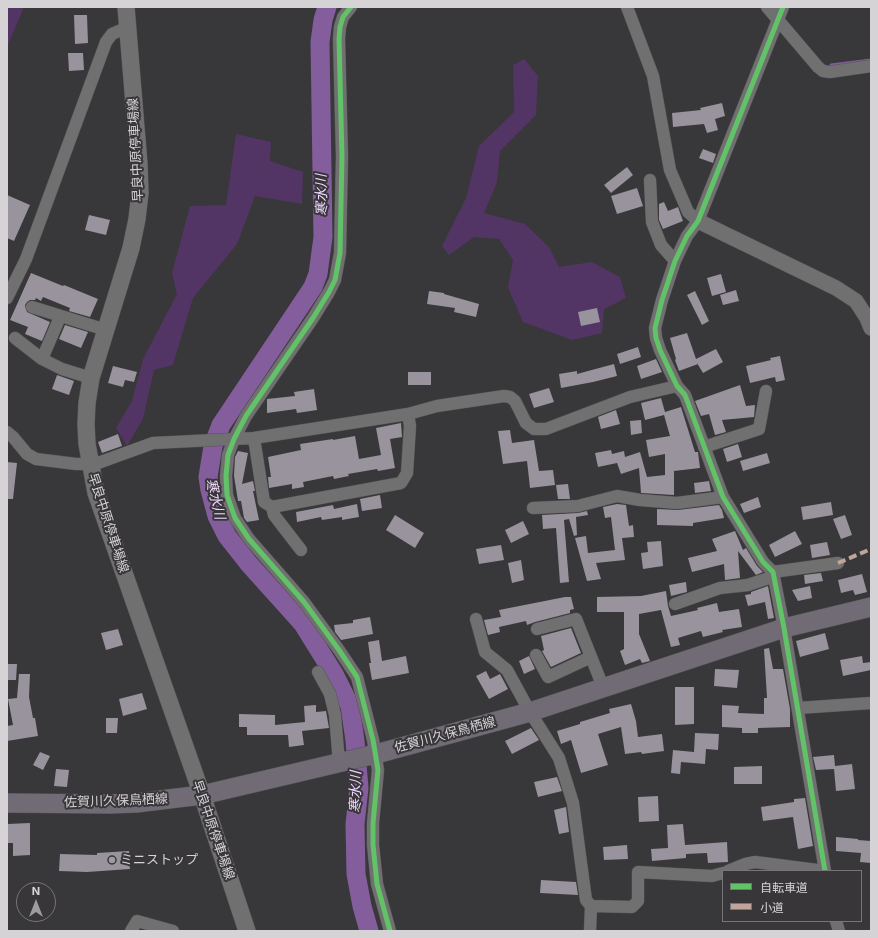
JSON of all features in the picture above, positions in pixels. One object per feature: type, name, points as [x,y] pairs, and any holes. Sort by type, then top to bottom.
[{"type":"main road","name":"早良中原停車場線","points":[[126,7],[140,193],[137,219],[131,248],[91,378],[87,403],[86,424],[90,464],[96,493],[202,795],[247,931]]},
{"type":"main road","name":"佐賀川久保鳥栖線","points":[[7,803],[123,803],[202,795],[376,754],[530,712],[784,628],[871,607]]},
{"type":"street","points":[[351,7],[343,17],[338,39],[342,156],[340,252],[335,280],[313,318],[246,416],[234,439],[228,455],[226,476],[227,495],[235,518],[249,539],[304,602],[357,677],[376,754],[378,770],[373,823],[373,845],[377,884],[390,931]]},
{"type":"street","points":[[627,7],[653,76],[670,170],[688,212],[698,221],[836,288],[856,301],[870,321]]},
{"type":"street","points":[[767,7],[818,68],[823,71],[830,72],[871,66]]},
{"type":"street","points":[[782,7],[698,221],[675,261],[662,300],[655,328],[656,338],[660,350],[677,386],[684,395],[723,497],[763,562],[773,572],[798,708],[825,870]]},
{"type":"street","points":[[7,298],[26,259],[106,42],[112,34],[128,27]]},
{"type":"street","points":[[650,180],[652,222],[661,245],[675,261]]},
{"type":"street","points":[[32,307],[106,330]]},
{"type":"street","points":[[42,359],[60,316]]},
{"type":"street","points":[[15,338],[42,359],[62,369],[91,378]]},
{"type":"street","points":[[7,432],[14,437],[27,454],[36,459],[76,464],[90,464],[98,463],[153,443],[254,438],[408,414],[437,406],[504,396],[510,397],[515,401],[526,423],[534,429],[546,429],[630,397],[677,386]]},
{"type":"street","points":[[704,447],[760,429],[766,391]]},
{"type":"street","points":[[254,438],[264,502],[272,506],[401,484],[407,473],[410,426],[408,414]]},
{"type":"street","points":[[533,508],[578,506],[617,496],[640,500],[677,503],[723,497]]},
{"type":"street","points":[[272,506],[274,514],[302,550]]},
{"type":"street","points":[[773,572],[838,562]]},
{"type":"street","points":[[675,604],[720,588],[748,585],[770,578],[773,572]]},
{"type":"street","points":[[476,619],[485,652],[507,670],[530,712],[559,758],[573,803],[586,900],[591,906],[590,931]]},
{"type":"street","points":[[537,629],[576,619],[603,687]]},
{"type":"street","points":[[536,655],[548,677],[591,657]]},
{"type":"street","points":[[318,672],[330,694],[335,715],[339,763]]},
{"type":"street","points":[[798,708],[871,702]]},
{"type":"street","points":[[730,870],[755,862],[817,870]]},
{"type":"street","points":[[591,906],[632,907],[638,901],[638,872],[712,876],[722,873]]},
{"type":"street","points":[[131,931],[137,922],[173,931]]},
{"type":"shaded area","points":[[7,7],[24,7],[7,47]]},
{"type":"shaded area","points":[[524,59],[538,76],[536,115],[500,151],[497,182],[484,213],[525,224],[549,247],[559,267],[592,262],[620,277],[626,298],[604,309],[602,333],[572,340],[523,322],[508,287],[513,260],[499,239],[474,237],[449,255],[442,246],[466,198],[479,146],[514,112],[513,65]]},
{"type":"shaded area","points":[[236,134],[271,142],[270,161],[303,172],[302,204],[255,196],[237,244],[193,298],[173,365],[154,370],[143,419],[127,446],[116,428],[132,401],[143,359],[177,294],[172,273],[190,206],[226,205]]},
{"type":"building","points":[[74,15],[87,15],[88,43],[75,44]]},
{"type":"building","points":[[68,53],[83,53],[84,70],[69,71]]},
{"type":"building","points":[[722,103],[725,116],[715,119],[718,130],[707,133],[704,124],[673,127],[672,113],[701,110],[700,108]]},
{"type":"building","points":[[703,149],[716,154],[713,163],[699,158]]},
{"type":"building","points":[[627,167],[633,175],[611,193],[604,185]]},
{"type":"building","points":[[637,188],[643,206],[617,214],[611,196]]},
{"type":"building","points":[[7,195],[30,205],[14,241],[7,238]]},
{"type":"building","points":[[664,202],[668,211],[678,207],[683,221],[663,229],[659,220],[659,204]]},
{"type":"building","points":[[89,215],[110,220],[106,235],[85,230]]},
{"type":"building","points":[[31,273],[98,299],[90,317],[69,311],[70,308],[43,297],[41,301],[36,298],[35,300],[30,300],[25,305],[27,312],[50,322],[42,341],[25,334],[28,327],[10,320]]},
{"type":"building","points":[[721,274],[726,292],[712,296],[707,278]]},
{"type":"building","points":[[736,290],[739,301],[723,305],[720,295]]},
{"type":"building","points":[[429,291],[444,293],[479,304],[476,317],[454,312],[455,308],[427,304]]},
{"type":"building","points":[[695,291],[709,321],[702,325],[687,295]]},
{"type":"building","points":[[597,308],[600,322],[581,326],[578,312]]},
{"type":"building","points":[[65,325],[88,332],[81,348],[59,339]]},
{"type":"building","points":[[687,333],[696,359],[716,349],[723,362],[703,373],[698,364],[679,371],[670,338]]},
{"type":"building","points":[[638,347],[641,357],[620,364],[617,354]]},
{"type":"building","points":[[780,356],[785,380],[776,382],[775,377],[750,383],[746,366],[771,360],[770,358]]},
{"type":"building","points":[[656,359],[662,372],[641,379],[637,366]]},
{"type":"building","points":[[614,364],[617,376],[561,388],[559,374],[577,371],[577,374]]},
{"type":"building","points":[[113,366],[137,372],[134,382],[125,380],[123,387],[108,383]]},
{"type":"building","points":[[408,372],[431,372],[431,385],[408,385]]},
{"type":"building","points":[[57,375],[74,381],[69,395],[52,389]]},
{"type":"building","points":[[740,385],[746,406],[755,405],[754,417],[722,420],[726,432],[715,435],[709,414],[701,416],[695,401]]},
{"type":"building","points":[[549,388],[554,402],[534,408],[529,394]]},
{"type":"building","points":[[314,389],[317,410],[297,413],[296,409],[267,413],[267,399],[295,396],[294,392]]},
{"type":"building","points":[[661,398],[665,412],[681,407],[695,452],[698,452],[700,468],[674,471],[674,495],[641,493],[639,468],[621,474],[617,463],[598,467],[595,453],[611,450],[612,454],[624,451],[625,457],[640,452],[647,477],[665,475],[665,454],[649,457],[646,440],[670,436],[664,415],[645,420],[641,403]]},
{"type":"building","points":[[616,410],[620,424],[601,429],[598,417]]},
{"type":"building","points":[[641,420],[642,433],[631,435],[630,421]]},
{"type":"building","points":[[401,423],[402,437],[390,439],[395,468],[378,471],[377,469],[348,474],[349,476],[334,479],[333,476],[303,482],[304,487],[292,489],[292,484],[269,488],[268,477],[271,477],[268,457],[301,450],[300,444],[355,436],[359,459],[381,455],[376,428]]},
{"type":"building","points":[[510,430],[512,443],[534,440],[539,471],[553,470],[555,485],[530,488],[527,461],[503,464],[498,431]]},
{"type":"building","points":[[118,434],[122,446],[102,453],[98,442]]},
{"type":"building","points":[[738,444],[742,457],[727,462],[723,449]]},
{"type":"building","points":[[238,451],[248,453],[242,484],[253,481],[255,491],[253,491],[259,520],[247,522],[244,518],[241,501],[238,501],[234,476],[235,457]]},
{"type":"building","points":[[767,453],[770,463],[743,471],[740,461]]},
{"type":"building","points":[[7,462],[17,463],[13,499],[7,499]]},
{"type":"building","points":[[709,481],[711,491],[695,493],[694,483]]},
{"type":"building","points":[[568,484],[570,499],[558,499],[556,485]]},
{"type":"building","points":[[380,495],[382,508],[362,511],[360,499]]},
{"type":"building","points":[[758,497],[761,507],[744,513],[740,504]]},
{"type":"building","points":[[831,502],[833,515],[803,520],[801,507]]},
{"type":"building","points":[[357,504],[359,517],[342,520],[342,517],[322,520],[321,517],[297,522],[296,512],[333,505],[334,509]]},
{"type":"building","points":[[617,504],[626,505],[629,526],[633,525],[634,537],[622,538],[625,560],[596,563],[601,579],[587,581],[575,538],[586,536],[588,553],[615,550],[611,517],[605,518],[603,507]]},
{"type":"building","points":[[719,505],[724,518],[693,523],[693,526],[657,525],[657,509],[678,510]]},
{"type":"building","points":[[587,511],[588,515],[576,517],[577,535],[574,536],[569,519],[564,520],[569,582],[560,583],[556,528],[543,529],[542,515]]},
{"type":"building","points":[[395,515],[424,533],[415,548],[386,530]]},
{"type":"building","points":[[845,515],[852,535],[841,539],[833,519]]},
{"type":"building","points":[[523,521],[529,534],[511,543],[505,530]]},
{"type":"building","points":[[735,531],[743,550],[746,548],[757,566],[763,572],[756,575],[738,551],[740,578],[725,580],[724,564],[692,572],[688,558],[717,551],[712,539]]},
{"type":"building","points":[[795,531],[802,544],[775,557],[769,545]]},
{"type":"building","points":[[661,541],[663,566],[643,569],[641,553],[648,552],[647,542]]},
{"type":"building","points":[[827,542],[830,555],[812,558],[810,545]]},
{"type":"building","points":[[501,545],[504,560],[479,564],[476,549]]},
{"type":"building","points":[[521,560],[524,580],[512,583],[508,563]]},
{"type":"building","points":[[821,573],[823,581],[805,584],[804,575]]},
{"type":"building","points":[[862,574],[867,592],[855,595],[853,590],[841,593],[838,580]]},
{"type":"building","points":[[686,582],[687,592],[671,596],[669,585]]},
{"type":"building","points":[[768,586],[774,618],[768,619],[765,602],[748,606],[745,595],[751,594],[751,592]]},
{"type":"building","points":[[810,586],[812,598],[798,601],[792,590]]},
{"type":"building","points":[[666,591],[671,616],[698,610],[697,608],[717,603],[719,612],[739,609],[742,627],[722,630],[723,632],[703,637],[701,631],[678,638],[680,645],[671,647],[661,610],[639,614],[639,634],[650,661],[642,663],[640,659],[625,665],[620,651],[624,649],[624,612],[597,612],[597,597],[641,596]]},
{"type":"building","points":[[571,597],[574,609],[570,610],[570,613],[527,625],[526,621],[499,627],[500,632],[488,635],[484,620],[501,617],[499,610]]},
{"type":"building","points":[[370,617],[373,634],[341,640],[335,632],[334,625],[353,623],[353,620]]},
{"type":"building","points":[[571,628],[581,653],[551,667],[542,651],[544,650],[541,636]]},
{"type":"building","points":[[118,629],[123,645],[106,650],[101,633]]},
{"type":"building","points":[[825,633],[829,649],[800,657],[796,641]]},
{"type":"building","points":[[379,640],[382,661],[406,656],[409,673],[372,680],[369,663],[371,663],[368,642]]},
{"type":"building","points":[[769,648],[773,669],[783,669],[790,709],[790,727],[758,728],[758,733],[742,733],[742,728],[722,727],[722,705],[739,706],[738,713],[764,714],[764,698],[767,698],[764,649]]},
{"type":"building","points":[[529,656],[535,669],[524,674],[519,661]]},
{"type":"building","points":[[862,656],[863,663],[871,662],[871,670],[843,676],[840,660]]},
{"type":"building","points":[[7,664],[17,664],[16,680],[7,680]]},
{"type":"building","points":[[715,669],[739,670],[737,688],[714,686]]},
{"type":"building","points":[[486,671],[490,679],[500,674],[508,689],[489,699],[476,676]]},
{"type":"building","points":[[19,674],[30,674],[29,697],[38,736],[7,741],[7,726],[13,725],[8,699],[17,698]]},
{"type":"building","points":[[675,687],[694,687],[694,724],[675,725]]},
{"type":"building","points":[[142,693],[147,709],[123,716],[119,699]]},
{"type":"building","points":[[631,704],[636,721],[638,737],[662,734],[664,751],[642,754],[641,752],[625,754],[621,727],[598,734],[608,765],[581,773],[571,740],[561,744],[557,731],[610,713],[609,709]]},
{"type":"building","points":[[316,705],[316,712],[326,711],[329,728],[302,731],[304,745],[289,747],[288,735],[247,735],[247,727],[239,727],[239,714],[275,715],[275,725],[305,722],[304,706]]},
{"type":"building","points":[[106,718],[118,718],[117,733],[106,733]]},
{"type":"building","points":[[531,728],[539,740],[512,754],[505,741]]},
{"type":"building","points":[[695,733],[719,734],[718,750],[706,749],[705,764],[681,762],[680,774],[671,773],[673,750],[694,752]]},
{"type":"building","points":[[40,752],[50,756],[43,770],[33,765]]},
{"type":"building","points":[[834,755],[835,766],[852,764],[855,789],[836,791],[834,769],[816,770],[813,757]]},
{"type":"building","points":[[762,766],[762,784],[734,784],[734,767]]},
{"type":"building","points":[[56,769],[69,770],[67,787],[54,786]]},
{"type":"building","points":[[557,777],[562,791],[538,797],[534,782]]},
{"type":"building","points":[[658,796],[659,821],[639,822],[638,797]]},
{"type":"building","points":[[805,798],[813,846],[798,849],[793,817],[763,821],[761,807],[794,802],[794,799]]},
{"type":"building","points":[[566,807],[569,832],[559,834],[554,810]]},
{"type":"building","points":[[30,823],[30,855],[13,856],[13,843],[7,843],[7,824]]},
{"type":"building","points":[[683,824],[685,845],[727,842],[728,862],[708,863],[707,853],[686,854],[686,858],[652,861],[651,849],[668,848],[667,825]]},
{"type":"building","points":[[836,837],[871,841],[871,863],[860,862],[861,853],[836,851]]},
{"type":"building","points":[[627,845],[628,859],[604,860],[603,847]]},
{"type":"building","points":[[129,851],[130,869],[87,872],[59,871],[60,854],[97,855],[97,853]]},
{"type":"building","points":[[541,880],[576,882],[578,895],[540,893]]},
{"type":"waterway","name":"寒水川","points":[[327,7],[323,20],[320,42],[323,237],[318,274],[313,287],[221,425],[213,446],[208,477],[217,516],[227,536],[249,564],[303,624],[334,674],[350,706],[359,788],[355,824],[356,874],[362,906],[369,931]]},
{"type":"waterway","points":[[831,65],[871,60]]},
{"type":"marked path","points":[[838,563],[871,549]]},
{"type":"cycle path","points":[[351,7],[343,17],[339,39],[342,156],[340,253],[335,280],[313,318],[246,416],[234,439],[228,455],[226,476],[227,495],[235,518],[249,539],[304,602],[357,677],[373,740],[378,770],[373,823],[373,845],[377,884],[390,931]]},
{"type":"cycle path","points":[[783,7],[698,221],[687,236],[675,261],[662,300],[655,328],[656,338],[660,350],[677,386],[685,395],[723,497],[763,562],[773,572],[784,628],[825,870]]},
{"type":"place","name":"ミニストップ","points":[[112,860]]}]
